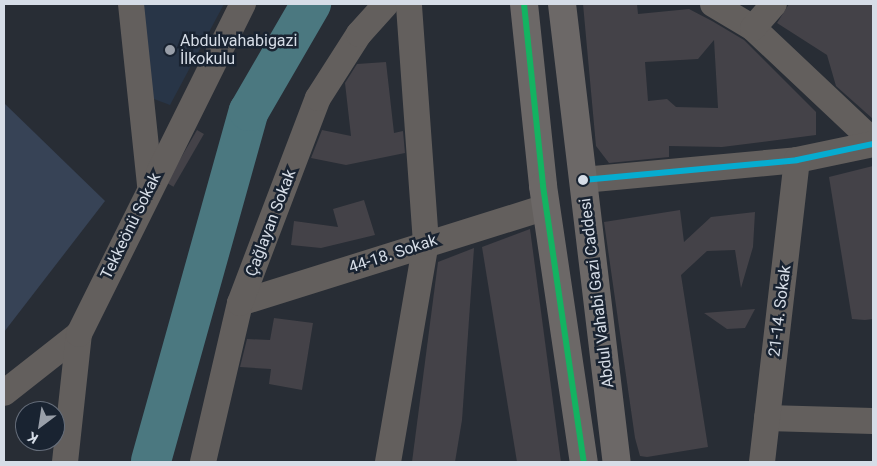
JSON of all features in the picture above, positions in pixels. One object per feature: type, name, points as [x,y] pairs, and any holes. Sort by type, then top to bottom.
[{"type":"main road","points":[[524,4],[546,207],[584,462]]},
{"type":"main road","name":"Abdul Vahabi Gazi Caddesi","points":[[562,4],[617,462]]},
{"type":"street","points":[[131,4],[150,185]]},
{"type":"street","name":"Tekkeönü Sokak","points":[[65,462],[78,334],[150,185],[243,4]]},
{"type":"street","name":"Çağlayan Sokak","points":[[203,462],[240,303],[318,98],[359,34],[386,4]]},
{"type":"street","points":[[388,462],[426,243],[409,4]]},
{"type":"street","points":[[713,4],[753,28],[873,142]]},
{"type":"street","points":[[753,28],[774,4]]},
{"type":"street","points":[[583,180],[798,160],[873,142]]},
{"type":"street","name":"21-14. Sokak","points":[[762,462],[798,160]]},
{"type":"street","name":"44-18. Sokak","points":[[240,303],[426,243],[546,207]]},
{"type":"street","points":[[4,393],[78,334]]},
{"type":"street","points":[[767,418],[873,421]]},
{"type":"shaded area","name":"Abdulvahabigazi İlkokulu","points":[[136,4],[224,4],[170,105],[146,96]]},
{"type":"shaded area","points":[[4,103],[105,201],[4,332]]},
{"type":"building","points":[[583,4],[637,4],[638,14],[689,9],[744,40],[816,112],[816,135],[722,147],[669,146],[669,157],[609,163],[596,146]],"holes":[[[714,40],[718,108],[676,107],[667,99],[648,101],[645,62],[698,59]]]},
{"type":"building","points":[[789,4],[873,4],[873,119],[836,86],[827,55],[777,23]]},
{"type":"building","points":[[386,62],[394,133],[403,131],[405,153],[346,165],[311,158],[322,130],[351,136],[345,83],[357,64]]},
{"type":"building","points":[[197,130],[204,134],[173,187],[166,183]]},
{"type":"building","points":[[873,166],[873,319],[852,319],[829,177]]},
{"type":"building","points":[[364,200],[375,235],[321,248],[291,245],[294,221],[338,227],[333,209]]},
{"type":"building","points":[[680,210],[684,242],[711,217],[755,212],[753,247],[741,288],[735,250],[707,251],[681,275],[708,447],[647,457],[640,456],[635,438],[604,222]]},
{"type":"building","points":[[530,229],[561,462],[517,462],[482,247]]},
{"type":"building","points":[[474,248],[462,420],[455,462],[412,462],[438,262]]},
{"type":"building","points":[[755,309],[745,328],[727,329],[704,313]]},
{"type":"building","points":[[274,318],[313,323],[302,390],[269,384],[271,369],[240,367],[247,339],[270,340]]},
{"type":"waterway","points":[[151,461],[249,111],[311,4]]},
{"type":"transit line","points":[[524,4],[543,186],[584,462]]},
{"type":"transit line","points":[[583,180],[797,160],[873,144]]},
{"type":"place","name":"Abdulvahabigazi İlkokulu","points":[[170,50]]}]
